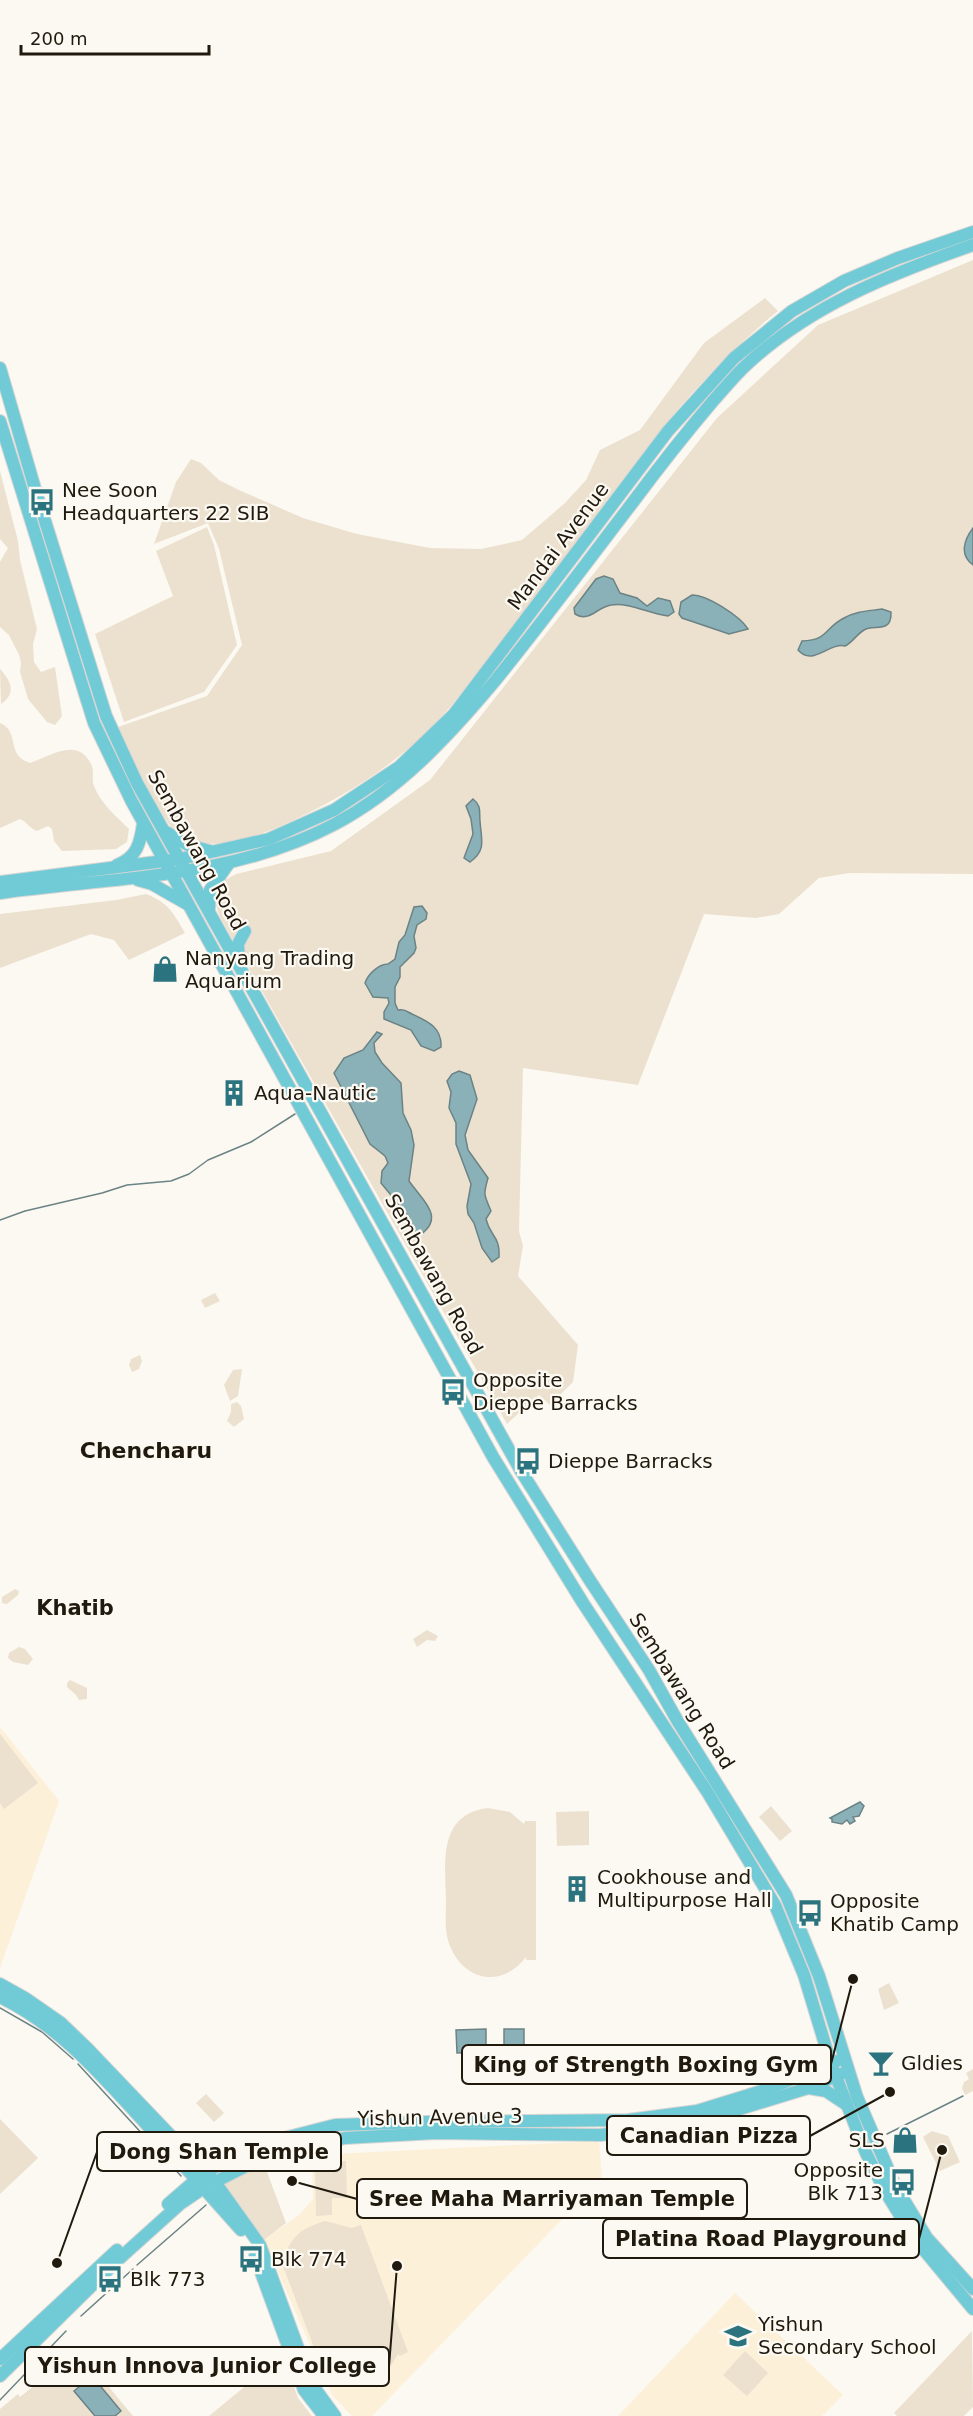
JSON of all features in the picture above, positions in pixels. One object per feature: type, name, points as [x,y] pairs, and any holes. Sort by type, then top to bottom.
[{"type":"main road","name":"Mandai Avenue","points":[[0,882],[180,860],[269,839],[334,810],[399,767],[454,714],[668,431],[734,358],[792,311],[844,281],[898,258],[973,232]]},
{"type":"main road","name":"Mandai Avenue","points":[[0,893],[187,872],[229,863],[275,850],[336,823],[401,780],[456,727],[533,635],[674,447],[742,368],[800,323],[850,294],[904,269],[973,245]]},
{"type":"main road","name":"Sembawang Road","points":[[0,368],[39,503],[106,716],[137,783],[521,1471],[649,1670],[677,1720],[786,1895],[819,1976],[844,2058],[842,2074],[847,2105],[866,2153],[903,2222],[973,2309]]},
{"type":"main road","name":"Sembawang Road","points":[[0,421],[94,723],[143,824],[494,1457],[598,1628],[708,1793],[775,1905],[807,1982],[831,2064],[842,2074],[911,2214],[933,2246],[973,2289]]},
{"type":"main road","points":[[105,869],[127,861],[134,855],[139,848],[143,824]]},
{"type":"main road","points":[[162,830],[177,840],[213,852]]},
{"type":"main road","points":[[209,911],[210,890],[229,863]]},
{"type":"main road","points":[[131,878],[152,884],[191,907]]},
{"type":"main road","points":[[239,963],[238,944],[245,931]]},
{"type":"main road","points":[[0,1984],[61,2023],[87,2048],[205,2180],[260,2246],[311,2383],[335,2416]]},
{"type":"main road","points":[[0,1998],[22,2008],[61,2035],[205,2180],[251,2244],[304,2390],[324,2416]]},
{"type":"main road","points":[[816,2070],[827,2051]]},
{"type":"main road","name":"Yishun Avenue 3","points":[[0,2359],[70,2292],[205,2180],[265,2143],[335,2125],[628,2120],[697,2111],[768,2089],[844,2058]]},
{"type":"main road","name":"Yishun Avenue 3","points":[[0,2376],[141,2238],[205,2180],[266,2156],[345,2138],[436,2133],[600,2135],[686,2124],[808,2088],[842,2074]]},
{"type":"main road","points":[[808,2088],[826,2091],[847,2105]]},
{"type":"shaded area","points":[[973,260],[973,874],[849,873],[819,878],[779,914],[756,918],[704,914],[638,1085],[523,1068],[519,1231],[523,1246],[518,1276],[578,1345],[573,1382],[550,1405],[539,1395],[507,1424],[220,917],[215,902],[218,886],[236,874],[331,851],[430,780],[717,418],[818,325]]},
{"type":"shaded area","points":[[765,298],[778,311],[726,358],[671,417],[472,680],[418,740],[368,779],[332,801],[276,828],[238,841],[213,844],[188,839],[176,832],[162,814],[144,782],[118,727],[207,696],[242,645],[219,549],[208,523],[154,544],[176,482],[191,459],[201,463],[219,480],[239,490],[303,518],[357,534],[430,548],[481,549],[522,540],[565,503],[586,480],[600,450],[640,430],[704,343]]},
{"type":"shaded area","points":[[0,471],[37,629],[33,644],[34,662],[41,672],[55,667],[62,716],[55,725],[47,722],[28,699],[20,672],[19,655],[9,635],[0,627],[0,562],[8,548],[0,539]]},
{"type":"shaded area","points":[[207,527],[214,545],[237,645],[204,692],[124,722],[95,634],[173,596],[156,551]]},
{"type":"shaded area","points":[[0,669],[11,687],[9,696],[1,704]]},
{"type":"shaded area","points":[[0,723],[10,732],[18,755],[30,763],[62,751],[78,751],[85,756],[92,767],[93,784],[97,792],[109,809],[129,829],[127,842],[116,849],[62,851],[54,841],[52,829],[48,826],[37,831],[20,819],[0,828]]},
{"type":"shaded area","points":[[146,894],[160,901],[174,914],[185,933],[129,960],[114,940],[91,934],[0,968],[0,914],[116,900]]},
{"type":"shaded area","points":[[215,1293],[220,1301],[205,1308],[201,1300]]},
{"type":"shaded area","points":[[140,1355],[142,1361],[139,1369],[132,1372],[129,1365],[131,1359]]},
{"type":"shaded area","points":[[242,1369],[238,1396],[230,1401],[224,1385],[233,1370]]},
{"type":"shaded area","points":[[237,1402],[241,1406],[244,1419],[234,1427],[227,1421],[231,1412],[231,1404]]},
{"type":"shaded area","points":[[15,1589],[19,1591],[18,1595],[7,1604],[2,1603],[2,1597]]},
{"type":"shaded area","points":[[427,1630],[438,1636],[435,1641],[427,1640],[417,1647],[413,1639]]},
{"type":"shaded area","points":[[19,1647],[25,1649],[33,1659],[28,1665],[13,1662],[8,1658],[9,1653]]},
{"type":"shaded area","points":[[70,1680],[87,1688],[87,1699],[79,1700],[67,1687]]},
{"type":"shaded area","points":[[0,1727],[59,1801],[0,1968]]},
{"type":"shaded area","points":[[0,1734],[38,1783],[4,1809],[0,1803]]},
{"type":"shaded area","points":[[771,1806],[792,1831],[780,1841],[759,1817]]},
{"type":"shaded area","points":[[488,1808],[510,1812],[524,1824],[525,1821],[536,1821],[536,1960],[526,1960],[526,1957],[516,1967],[495,1977],[485,1977],[465,1967],[450,1946],[446,1923],[445,1870],[448,1842],[452,1830],[460,1820],[472,1812]]},
{"type":"shaded area","points":[[589,1811],[589,1845],[557,1846],[556,1812]]},
{"type":"shaded area","points":[[889,1983],[899,2003],[884,2010],[878,1989]]},
{"type":"shaded area","points":[[973,2069],[973,2091],[965,2095],[962,2088],[964,2082],[969,2079],[966,2073]]},
{"type":"shaded area","points":[[206,2094],[224,2113],[214,2122],[196,2103]]},
{"type":"shaded area","points":[[0,2119],[38,2158],[0,2194]]},
{"type":"shaded area","points":[[932,2131],[948,2136],[960,2162],[940,2171],[923,2137]]},
{"type":"shaded area","points":[[599,2141],[602,2178],[372,2416],[352,2416],[332,2395],[264,2240],[299,2215],[313,2199],[312,2155]]},
{"type":"shaded area","points":[[346,2161],[347,2198],[332,2198],[332,2215],[316,2216],[315,2162]]},
{"type":"shaded area","points":[[264,2164],[286,2223],[264,2240],[221,2183]]},
{"type":"shaded area","points":[[325,2221],[352,2228],[361,2225],[408,2352],[400,2356],[398,2354],[386,2374],[367,2384],[344,2383],[322,2368],[282,2264],[288,2247],[297,2235],[308,2227]]},
{"type":"shaded area","name":"Yishun Secondary School","points":[[735,2293],[843,2395],[822,2416],[618,2416]]},
{"type":"shaded area","points":[[972,2331],[973,2407],[964,2416],[897,2416],[894,2413]]},
{"type":"shaded area","points":[[78,2350],[133,2416],[0,2416],[0,2409],[18,2394],[20,2397]]},
{"type":"shaded area","points":[[745,2351],[768,2373],[747,2396],[723,2375]]},
{"type":"shaded area","points":[[283,2355],[298,2398],[312,2416],[209,2416]]},
{"type":"water","points":[[973,528],[973,565],[966,557],[964,547]]},
{"type":"water","points":[[604,576],[613,579],[620,593],[637,598],[647,606],[658,598],[670,601],[674,612],[668,616],[632,607],[611,605],[585,617],[575,614],[574,608],[596,579]]},
{"type":"water","points":[[692,595],[706,598],[723,607],[748,629],[729,634],[682,618],[679,614],[681,602]]},
{"type":"water","points":[[882,609],[891,612],[891,619],[886,626],[868,628],[845,646],[833,647],[815,655],[804,655],[798,650],[802,641],[822,636],[849,616]]},
{"type":"water","points":[[473,799],[479,809],[482,844],[479,853],[470,862],[464,858],[473,834],[466,806]]},
{"type":"water","points":[[422,906],[427,913],[426,919],[417,925],[414,936],[416,948],[414,953],[400,967],[400,977],[395,987],[395,1003],[398,1010],[423,1019],[433,1026],[441,1040],[441,1047],[434,1051],[421,1046],[411,1030],[384,1019],[384,1012],[389,1003],[388,998],[373,997],[365,983],[374,970],[395,959],[399,942],[405,935],[414,907]]},
{"type":"water","points":[[377,1032],[382,1034],[374,1043],[375,1052],[401,1083],[403,1113],[411,1130],[414,1145],[409,1181],[430,1209],[432,1216],[431,1223],[426,1230],[417,1237],[409,1217],[381,1183],[382,1171],[388,1163],[385,1156],[370,1144],[334,1073],[344,1058],[363,1050]]},
{"type":"water","points":[[459,1071],[470,1075],[477,1099],[465,1135],[468,1150],[488,1178],[485,1195],[491,1211],[486,1219],[499,1250],[499,1257],[492,1262],[482,1248],[474,1223],[468,1214],[471,1184],[456,1144],[456,1123],[449,1108],[451,1092],[447,1081],[452,1074]]},
{"type":"water","points":[[860,1802],[864,1806],[859,1816],[853,1817],[855,1821],[850,1824],[847,1820],[842,1824],[832,1822],[830,1818]]},
{"type":"water","points":[[486,2029],[486,2052],[457,2053],[456,2030]]},
{"type":"water","points":[[504,2029],[524,2029],[524,2076],[504,2076]]},
{"type":"water","points":[[92,2376],[121,2411],[115,2416],[95,2416],[74,2391]]},
{"type":"waterway","points":[[0,1220],[25,1211],[127,1185],[171,1181],[189,1174],[208,1160],[251,1142],[295,1114]]},
{"type":"waterway","points":[[0,2008],[42,2032],[73,2059]]},
{"type":"waterway","points":[[78,2064],[181,2176]]},
{"type":"waterway","points":[[887,2134],[963,2096]]},
{"type":"waterway","points":[[137,2265],[206,2205]]},
{"type":"waterway","points":[[81,2316],[133,2269]]},
{"type":"waterway","points":[[0,2400],[66,2331]]},
{"type":"place","name":"Nee Soon Headquarters 22 SIB","points":[[42,502]]},
{"type":"place","name":"Nanyang Trading Aquarium","points":[[165,969]]},
{"type":"place","name":"Aqua-Nautic","points":[[234,1093]]},
{"type":"place","name":"Opposite Dieppe Barracks","points":[[453,1392]]},
{"type":"place","name":"Dieppe Barracks","points":[[528,1461]]},
{"type":"place","name":"Cookhouse and Multipurpose Hall","points":[[577,1889]]},
{"type":"place","name":"Opposite Khatib Camp","points":[[810,1913]]},
{"type":"place","name":"King of Strength Boxing Gym","points":[[853,1979]]},
{"type":"place","name":"Gldies","points":[[881,2063]]},
{"type":"place","name":"Canadian Pizza","points":[[890,2092]]},
{"type":"place","name":"SLS","points":[[905,2140]]},
{"type":"place","name":"Platina Road Playground","points":[[942,2150]]},
{"type":"place","name":"Sree Maha Marriyaman Temple","points":[[292,2181]]},
{"type":"place","name":"Opposite Blk 713","points":[[903,2182]]},
{"type":"place","name":"Blk 774","points":[[251,2259]]},
{"type":"place","name":"Dong Shan Temple","points":[[57,2263]]},
{"type":"place","name":"Yishun Innova Junior College","points":[[397,2266]]},
{"type":"place","name":"Blk 773","points":[[110,2279]]},
{"type":"place","name":"Yishun Secondary School","points":[[738,2336]]},
{"type":"district","name":"Chencharu","points":[[146,1450]]},
{"type":"district","name":"Khatib","points":[[75,1608]]}]
